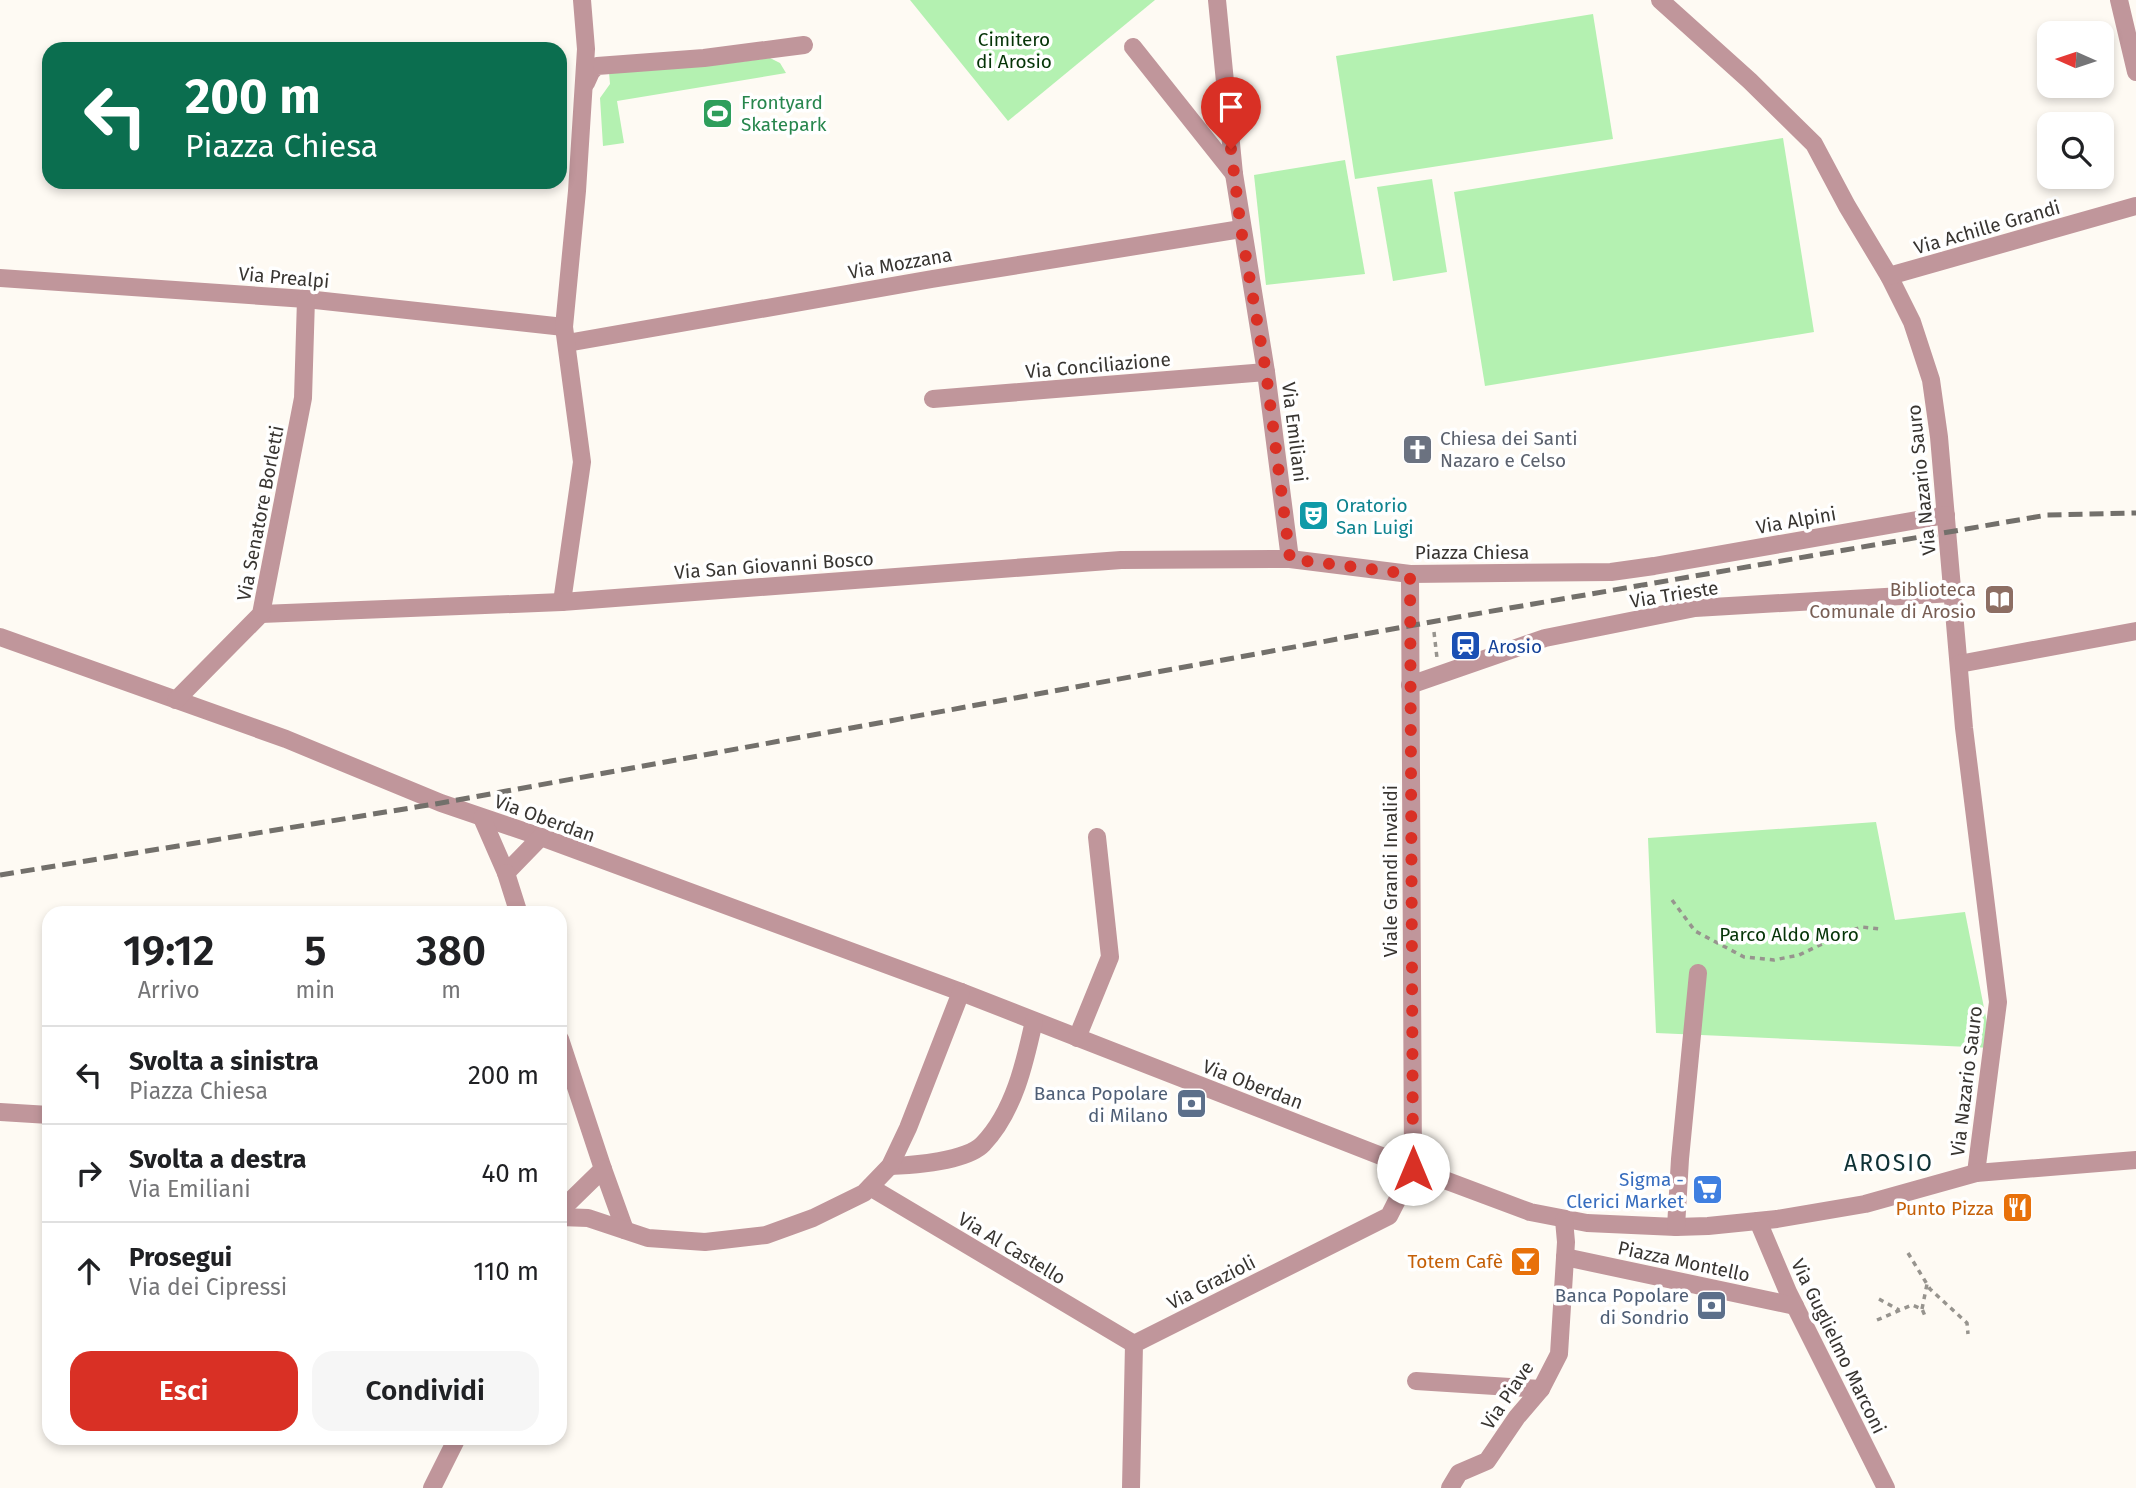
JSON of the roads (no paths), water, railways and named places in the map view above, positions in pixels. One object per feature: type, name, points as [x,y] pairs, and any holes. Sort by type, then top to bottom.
[{"type":"street","points":[[562,602],[582,462],[566,335],[586,49],[582,0]]},
{"type":"street","name":"Via Emiliani","points":[[1217,0],[1241,229],[1266,372],[1290,559]]},
{"type":"street","name":"Via Nazario Sauro","points":[[1660,0],[1750,81],[1814,144],[1912,322],[1931,380],[1939,437],[1964,728],[1998,1002],[1976,1174]]},
{"type":"street","points":[[2119,0],[2136,72]]},
{"type":"street","points":[[584,90],[591,72],[597,66],[704,58],[804,45]]},
{"type":"street","points":[[1133,47],[1234,174]]},
{"type":"street","name":"Via Achille Grandi","points":[[1889,276],[2136,206]]},
{"type":"street","name":"Via Mozzana","points":[[566,335],[1241,229]]},
{"type":"street","name":"Via Prealpi","points":[[0,278],[306,299],[566,335]]},
{"type":"street","name":"Via Senatore Borletti","points":[[176,700],[261,614],[303,398],[306,299]]},
{"type":"street","name":"Via Conciliazione","points":[[933,399],[1266,372]]},
{"type":"street","name":"Via Alpini","points":[[1654,566],[1946,515]]},
{"type":"street","name":"Via San Giovanni Bosco","points":[[261,614],[562,602],[1121,560],[1290,559]]},
{"type":"street","name":"Piazza Chiesa","points":[[1290,559],[1410,574],[1611,572],[1654,566]]},
{"type":"street","name":"Viale Grandi Invalidi","points":[[1410,574],[1413,1169]]},
{"type":"street","name":"Via Trieste","points":[[1410,685],[1545,638],[1695,608],[1953,593]]},
{"type":"street","points":[[1959,664],[2136,631]]},
{"type":"street","name":"Via Oberdan","points":[[0,637],[286,739],[482,817],[961,992],[1413,1169]]},
{"type":"street","points":[[482,817],[506,873],[516,906]]},
{"type":"street","points":[[506,873],[541,837]]},
{"type":"street","points":[[1077,1038],[1110,957],[1097,837]]},
{"type":"street","points":[[1676,1227],[1698,972]]},
{"type":"street","points":[[567,1217],[588,1218],[648,1238],[705,1242],[766,1235],[813,1218],[864,1193],[890,1166],[908,1128],[961,992]]},
{"type":"street","points":[[890,1166],[920,1165],[954,1157],[982,1146],[1007,1109],[1026,1056],[1034,1021]]},
{"type":"street","points":[[567,1060],[625,1230]]},
{"type":"street","points":[[0,1112],[42,1115]]},
{"type":"street","name":"Piazza Montello","points":[[1413,1169],[1531,1212],[1564,1220],[1676,1227],[1758,1221],[1864,1204],[1976,1174],[2136,1160]]},
{"type":"street","points":[[567,1204],[603,1169]]},
{"type":"street","name":"Via Grazioli","points":[[1133,1344],[1390,1216],[1413,1169]]},
{"type":"street","name":"Via Al Castello","points":[[870,1187],[1133,1344]]},
{"type":"street","name":"Via Piave","points":[[1450,1488],[1459,1473],[1487,1461],[1517,1417],[1541,1389],[1559,1354],[1564,1220]]},
{"type":"street","name":"Via Guglielmo Marconi","points":[[1758,1221],[1795,1306],[1886,1488]]},
{"type":"street","name":"Piazza Montello","points":[[1564,1257],[1795,1306]]},
{"type":"street","points":[[1131,1488],[1133,1344]]},
{"type":"street","points":[[1416,1381],[1541,1389]]},
{"type":"street","points":[[432,1488],[454,1445]]},
{"type":"railway","points":[[0,875],[441,803],[1458,617],[2047,515],[2136,513]]},
{"type":"place","name":"Frontyard Skatepark","points":[[718,113]]},
{"type":"place","name":"Chiesa dei Santi Nazaro e Celso","points":[[1417,449]]},
{"type":"place","name":"Oratorio San Luigi","points":[[1313,516]]},
{"type":"place","name":"Biblioteca Comunale di Arosio","points":[[1999,600]]},
{"type":"place","name":"Arosio","points":[[1465,646]]},
{"type":"place","name":"Banca Popolare di Milano","points":[[1191,1104]]},
{"type":"place","name":"Sigma - Clerici Market","points":[[1707,1190]]},
{"type":"place","name":"Punto Pizza","points":[[2017,1208]]},
{"type":"place","name":"Totem Cafè","points":[[1526,1261]]},
{"type":"place","name":"Banca Popolare di Sondrio","points":[[1712,1306]]},
{"type":"district","name":"AROSIO","points":[[1889,1163]]},
{"type":"park label","name":"Cimitero di Arosio","points":[[1014,50]]},
{"type":"park label","name":"Parco Aldo Moro","points":[[1789,934]]}]
